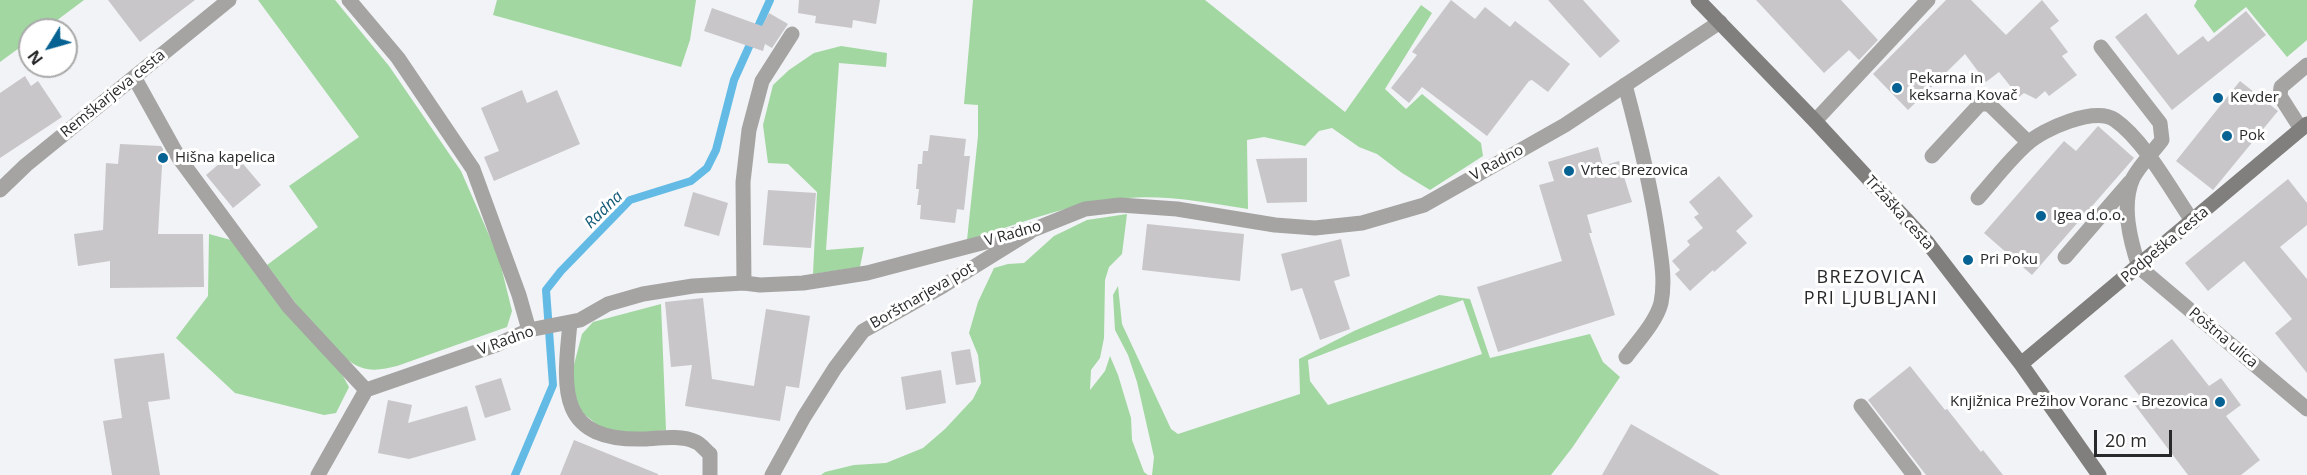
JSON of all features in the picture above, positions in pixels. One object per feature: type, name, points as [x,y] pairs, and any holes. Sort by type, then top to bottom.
[{"type":"main road","name":"Tržaška cesta","points":[[1698,0],[1815,121],[1927,242],[2021,364],[2099,475]]},
{"type":"main road","name":"Podpeška cesta","points":[[2021,364],[2193,222],[2304,126]]},
{"type":"street","name":"Remškarjeva cesta","points":[[0,190],[26,165],[229,0]]},
{"type":"street","points":[[349,0],[398,58],[472,169],[519,295],[529,330]]},
{"type":"street","points":[[1815,121],[1928,0]]},
{"type":"street","name":"V Radno","points":[[366,390],[496,345],[529,330],[570,323],[608,304],[644,294],[693,286],[803,283],[867,273],[1035,229],[1084,209],[1120,206],[1177,209],[1275,225],[1315,228],[1362,223],[1424,205],[1565,124],[1720,22]]},
{"type":"street","points":[[744,283],[743,182],[749,130],[762,81],[792,34]]},
{"type":"street","points":[[2065,257],[2134,178],[2162,140],[2160,123],[2101,47]]},
{"type":"street","points":[[2304,126],[2280,96],[2281,87],[2307,65]]},
{"type":"street","points":[[134,77],[178,158],[289,308],[366,390],[318,475]]},
{"type":"street","points":[[1626,85],[1644,157],[1656,223],[1663,286],[1660,305],[1644,334],[1626,357]]},
{"type":"street","points":[[1932,156],[1980,104],[1989,104],[2028,142]]},
{"type":"street","points":[[1978,198],[2028,142],[2071,121],[2085,116],[2100,116],[2114,119],[2149,157],[2193,222]]},
{"type":"street","points":[[2134,178],[2128,198],[2127,217],[2133,250],[2139,267]]},
{"type":"street","name":"Borštnarjeva pot","points":[[772,475],[804,417],[835,368],[863,331],[943,286],[1035,229]]},
{"type":"street","name":"Poštna ulica","points":[[2139,267],[2307,410]]},
{"type":"street","points":[[570,323],[565,368],[567,393],[573,414],[587,426],[606,435],[631,439],[674,438],[697,442],[710,454],[710,475]]},
{"type":"street","points":[[1861,406],[1914,475]]},
{"type":"green space","points":[[0,0],[84,0],[60,18],[18,18],[18,49],[0,62]]},
{"type":"green space","points":[[258,0],[335,0],[389,66],[461,171],[499,258],[512,311],[507,327],[397,366],[369,369],[360,367],[336,350],[298,306],[267,265],[318,227],[289,186],[359,137]]},
{"type":"green space","points":[[497,0],[696,0],[690,40],[681,67],[493,15]]},
{"type":"green space","points":[[973,0],[1205,0],[1345,112],[1421,5],[1432,13],[1385,89],[1406,109],[1422,94],[1481,143],[1483,156],[1430,190],[1377,154],[1359,147],[1332,128],[1319,131],[1305,146],[1264,137],[1247,140],[1248,209],[1203,202],[1143,197],[1107,200],[1067,209],[967,240],[978,136],[978,105],[964,104]]},
{"type":"green space","points":[[2197,0],[2307,0],[2307,40],[2287,57],[2246,7],[2214,33],[2194,6]]},
{"type":"green space","points":[[841,46],[887,53],[886,67],[839,63],[826,250],[864,247],[860,267],[813,274],[817,192],[788,164],[768,163],[763,125],[773,85],[789,70],[814,53]]},
{"type":"green space","points":[[1127,214],[1122,254],[1109,267],[1105,280],[1104,338],[1100,358],[1091,370],[1090,390],[1105,371],[1110,356],[1131,418],[1132,440],[1144,472],[1148,475],[821,475],[854,465],[886,463],[923,448],[945,429],[973,399],[981,383],[978,355],[969,333],[978,302],[994,268],[1024,263],[1054,236],[1087,220]]},
{"type":"green space","points":[[209,234],[231,240],[339,369],[349,387],[336,413],[324,415],[235,393],[176,338],[208,296]]},
{"type":"green space","points":[[1118,286],[1122,324],[1171,429],[1178,434],[1300,394],[1299,359],[1354,331],[1439,295],[1470,299],[1490,358],[1590,334],[1603,362],[1620,377],[1551,475],[1152,475],[1154,457],[1137,382],[1128,355],[1115,330],[1113,295]],"holes":[[[1463,300],[1482,354],[1328,405],[1310,381],[1308,360]]]},
{"type":"green space","points":[[661,304],[666,430],[633,434],[606,432],[579,410],[571,376],[582,334],[593,322]]},
{"type":"building","points":[[108,0],[195,0],[140,42]]},
{"type":"building","points":[[799,0],[880,0],[876,24],[853,20],[852,28],[815,23],[816,16],[798,13]]},
{"type":"building","points":[[1451,0],[1475,19],[1485,7],[1510,27],[1515,21],[1570,64],[1548,92],[1532,80],[1529,81],[1487,136],[1422,87],[1409,103],[1391,88],[1417,55],[1412,52]]},
{"type":"building","points":[[1548,0],[1583,0],[1620,41],[1600,58]]},
{"type":"building","points":[[1756,0],[1841,0],[1878,40],[1859,60],[1849,50],[1824,73]]},
{"type":"building","points":[[1946,0],[1971,0],[2006,35],[2042,0],[2059,21],[2050,28],[2068,52],[2062,56],[2077,75],[2049,96],[2045,91],[2036,99],[2024,93],[2019,97],[1999,72],[1986,82],[1965,54],[1908,110],[1873,74]]},
{"type":"building","points":[[712,8],[762,26],[769,13],[788,24],[772,48],[765,44],[763,51],[704,31]]},
{"type":"building","points":[[2246,11],[2266,35],[2172,110],[2115,37],[2146,13],[2178,55],[2203,36],[2208,42]]},
{"type":"building","points":[[22,78],[26,78],[31,86],[38,81],[62,117],[0,158],[0,93]]},
{"type":"building","name":"Pok","points":[[2240,81],[2278,111],[2213,190],[2176,161]]},
{"type":"building","points":[[522,90],[527,103],[557,90],[580,144],[494,181],[484,157],[499,151],[481,108]]},
{"type":"building","name":"Igea d.o.o.","points":[[2098,126],[2134,158],[2032,275],[1984,233],[2064,141],[2076,151]]},
{"type":"building","points":[[930,135],[966,139],[964,156],[970,156],[964,210],[957,209],[955,223],[920,219],[921,205],[917,205],[919,189],[916,189],[918,164],[922,164],[923,151],[928,151]]},
{"type":"building","points":[[120,144],[161,146],[163,149],[158,234],[203,234],[204,287],[110,288],[110,261],[78,266],[74,234],[103,230],[106,163],[118,164]]},
{"type":"building","points":[[1598,147],[1603,166],[1619,161],[1632,202],[1587,215],[1592,233],[1589,233],[1615,315],[1498,352],[1477,287],[1562,261],[1539,185],[1554,181],[1548,162]]},
{"type":"building","points":[[233,152],[261,185],[233,208],[206,175]]},
{"type":"building","points":[[1307,158],[1307,202],[1267,203],[1256,159]]},
{"type":"building","points":[[1719,176],[1753,216],[1736,231],[1747,243],[1690,291],[1675,274],[1680,270],[1672,261],[1690,245],[1687,241],[1703,228],[1694,217],[1699,214],[1689,202]]},
{"type":"building","points":[[2288,179],[2307,203],[2307,225],[2280,247],[2307,279],[2307,373],[2275,333],[2292,319],[2244,261],[2208,291],[2185,263]]},
{"type":"building","points":[[768,190],[816,193],[811,248],[763,245]]},
{"type":"building","points":[[693,192],[728,203],[719,236],[684,226]]},
{"type":"building","points":[[1147,224],[1244,234],[1240,281],[1142,270]]},
{"type":"building","points":[[1341,239],[1350,276],[1334,281],[1350,329],[1320,340],[1302,288],[1291,291],[1281,254]]},
{"type":"building","points":[[703,298],[712,379],[754,386],[766,309],[810,316],[799,388],[786,386],[780,421],[685,406],[692,365],[671,367],[665,302]]},
{"type":"building","points":[[2172,339],[2209,386],[2221,378],[2241,405],[2226,416],[2260,460],[2241,475],[2188,475],[2134,404],[2141,398],[2124,376]]},
{"type":"building","points":[[970,349],[976,382],[956,385],[951,352]]},
{"type":"building","points":[[164,353],[170,399],[148,402],[160,475],[112,475],[103,421],[122,418],[114,359]]},
{"type":"building","points":[[1910,366],[1945,410],[1947,409],[1981,452],[1983,450],[2003,475],[1926,475],[1868,400]]},
{"type":"building","points":[[941,370],[946,403],[906,410],[901,377]]},
{"type":"building","points":[[501,378],[511,410],[485,418],[475,386]]},
{"type":"building","points":[[388,400],[412,405],[408,423],[467,406],[476,440],[409,459],[378,453]]},
{"type":"building","points":[[1631,424],[1720,475],[1602,475]]},
{"type":"building","points":[[574,440],[658,474],[658,475],[560,475]]},
{"type":"waterway","name":"Radna","points":[[515,475],[553,385],[546,290],[561,271],[630,200],[691,181],[707,168],[716,150],[734,80],[770,0]]},
{"type":"place","name":"Pekarna in keksarna Kovač","points":[[1897,88]]},
{"type":"place","name":"Kevder","points":[[2218,98]]},
{"type":"place","name":"Pok","points":[[2227,136]]},
{"type":"place","name":"Hišna kapelica","points":[[163,158]]},
{"type":"place","name":"Vrtec Brezovica","points":[[1569,171]]},
{"type":"place","name":"Igea d.o.o.","points":[[2041,216]]},
{"type":"place","name":"Pri Poku","points":[[1968,260]]},
{"type":"place","name":"Knjižnica Prežihov Voranc - Brezovica","points":[[2220,402]]},
{"type":"district","name":"BREZOVICA PRI LJUBLJANI","points":[[1871,288]]}]
